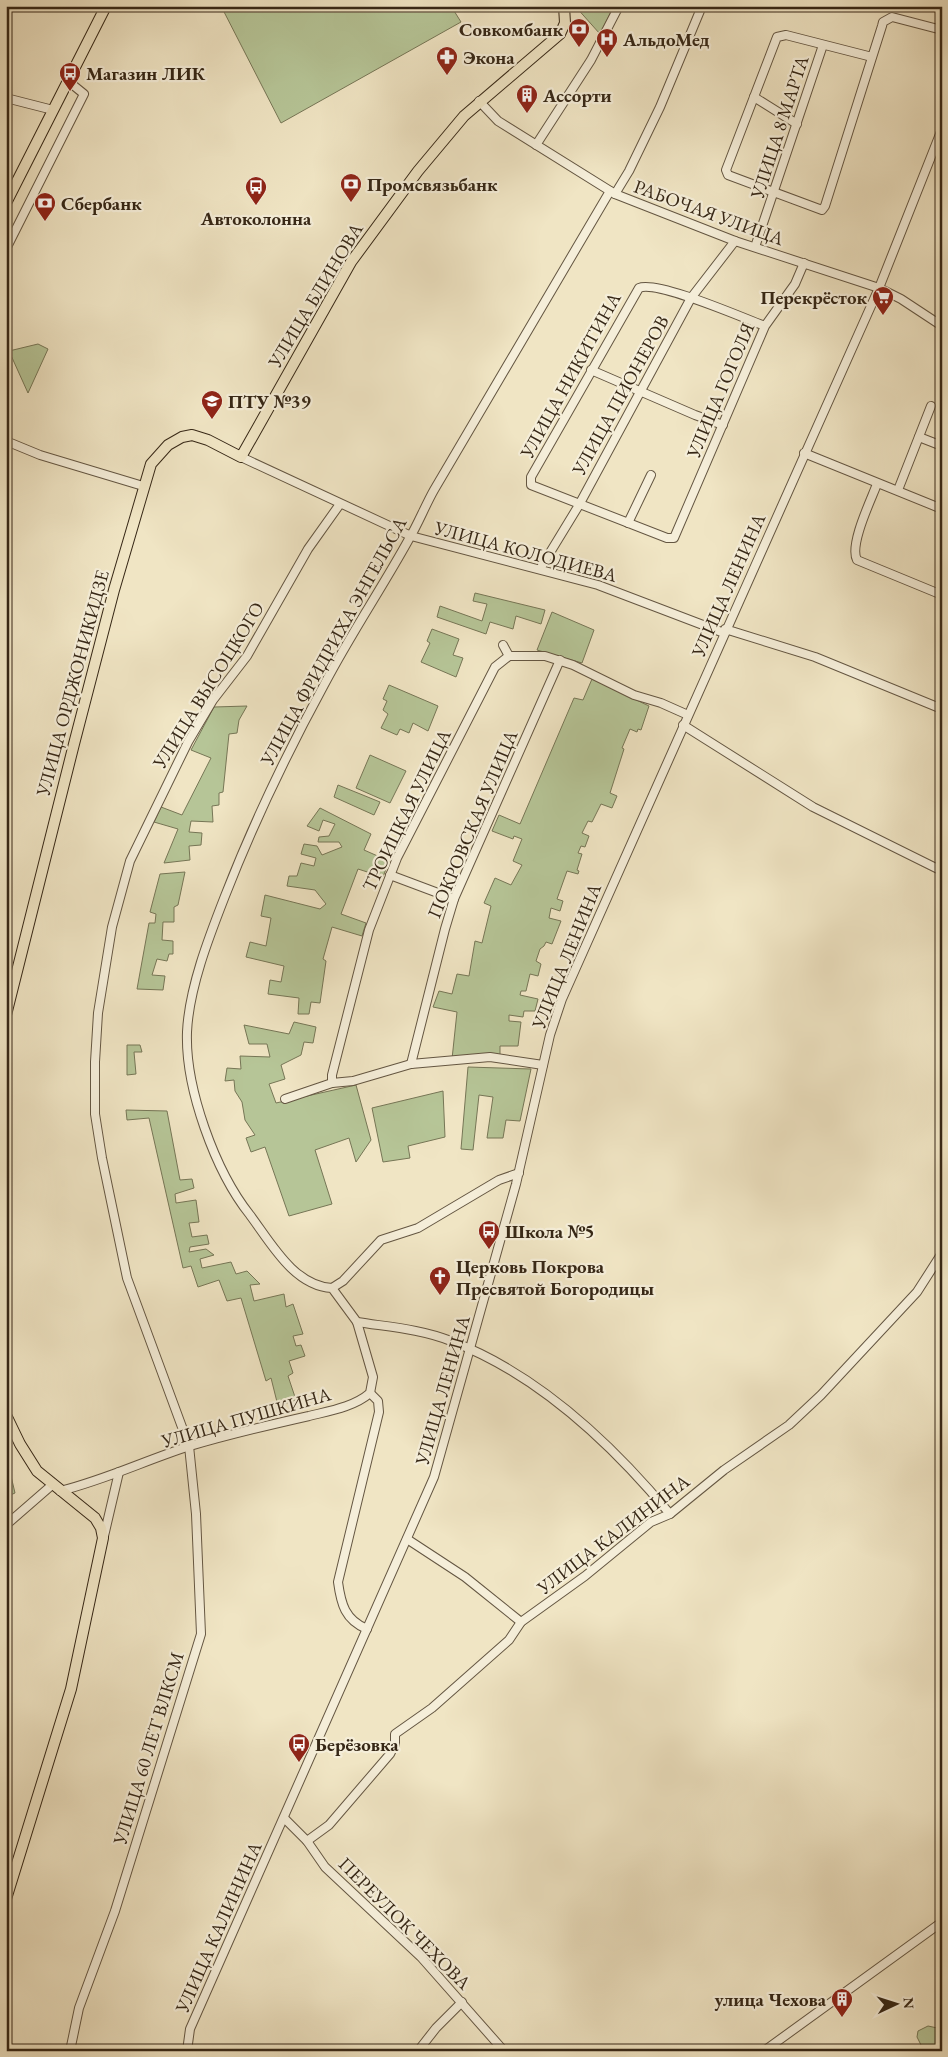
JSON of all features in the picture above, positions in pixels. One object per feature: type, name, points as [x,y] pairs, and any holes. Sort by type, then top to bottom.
[{"type":"main road","points":[[6,203],[106,6]]},
{"type":"main road","name":"УЛИЦА БЛИНОВА","points":[[241,457],[351,262],[447,134],[478,102],[560,34],[565,23],[564,6]]},
{"type":"main road","name":"УЛИЦА ОРДЖОНИКИДЗЕ","points":[[6,1015],[74,744],[143,486],[151,464],[159,453],[182,437],[200,437],[241,457]]},
{"type":"main road","points":[[6,1415],[36,1471],[95,1518],[103,1538],[71,1689],[6,1900]]},
{"type":"street","points":[[536,145],[591,60],[619,6]]},
{"type":"street","name":"УЛИЦА ФРИДРИХА ЭНГЕЛЬСА","points":[[332,1288],[322,1288],[295,1272],[235,1194],[204,1121],[191,1076],[187,1032],[191,1002],[214,925],[251,829],[324,684],[411,536],[434,490],[612,193],[629,170],[660,107],[702,6]]},
{"type":"street","points":[[872,57],[786,35],[777,37],[727,173],[732,178],[822,210],[825,206],[884,22],[888,17],[942,30]]},
{"type":"street","name":"УЛИЦА 8 МАРТА","points":[[755,247],[823,45]]},
{"type":"street","points":[[6,249],[84,94],[68,81]]},
{"type":"street","points":[[754,97],[797,124]]},
{"type":"street","points":[[6,98],[53,110]]},
{"type":"street","name":"РАБОЧАЯ УЛИЦА","points":[[478,102],[498,121],[612,193],[735,241],[879,288],[942,326]]},
{"type":"street","name":"УЛИЦА ЛЕНИНА","points":[[284,1818],[408,1539],[438,1464],[519,1173],[543,1065],[562,999],[724,631],[879,288],[942,129]]},
{"type":"street","name":"УЛИЦА ПИОНЕРОВ","points":[[540,569],[579,505],[691,298],[735,241]]},
{"type":"street","name":"УЛИЦА ГОГОЛЯ","points":[[676,536],[765,326],[795,284],[804,263]]},
{"type":"street","name":"УЛИЦА НИКИТИНА","points":[[676,536],[669,539],[579,505],[533,487],[530,480],[639,288],[652,286],[691,298],[765,326]]},
{"type":"street","points":[[591,370],[723,425]]},
{"type":"street","points":[[898,490],[931,406]]},
{"type":"street","points":[[919,437],[942,446]]},
{"type":"street","points":[[6,452],[8,443],[143,486]]},
{"type":"street","points":[[804,453],[942,509]]},
{"type":"street","name":"УЛИЦА КОЛОДИЕВА","points":[[241,457],[411,536],[540,569],[615,591],[724,631],[815,657],[942,709]]},
{"type":"street","points":[[628,523],[650,475]]},
{"type":"street","points":[[877,484],[856,541],[855,555],[857,560],[942,595]]},
{"type":"street","name":"УЛИЦА ВЫСОЦКОГО","points":[[189,1446],[128,1278],[107,1186],[95,1114],[95,1062],[98,1014],[112,927],[130,860],[163,790],[213,700],[247,656],[308,549],[340,504]]},
{"type":"street","points":[[503,645],[509,656],[546,656],[560,660],[634,696],[661,703],[688,715]]},
{"type":"street","name":"ТРОИЦКАЯ УЛИЦА","points":[[332,1083],[332,1075],[369,930],[390,875],[495,667],[509,656]]},
{"type":"street","name":"ПОКРОВСКАЯ УЛИЦА","points":[[411,1064],[454,899],[560,660]]},
{"type":"street","points":[[683,725],[812,808],[942,870]]},
{"type":"street","points":[[390,875],[454,899]]},
{"type":"street","points":[[285,1100],[332,1083],[353,1081],[411,1064],[490,1057],[543,1065]]},
{"type":"street","points":[[367,1629],[357,1624],[348,1616],[340,1599],[338,1582],[380,1412],[378,1401],[370,1393],[373,1377],[357,1322],[332,1288],[343,1280],[381,1240],[418,1228],[499,1180],[519,1173]]},
{"type":"street","name":"УЛИЦА КАЛИНИНА","points":[[307,1842],[329,1825],[390,1754],[395,1744],[395,1734],[432,1708],[481,1665],[509,1640],[521,1622],[585,1576],[651,1522],[670,1514],[724,1470],[789,1426],[821,1395],[917,1292],[942,1253]]},
{"type":"street","points":[[357,1322],[394,1326],[439,1337],[501,1364],[577,1418],[636,1473],[670,1514]]},
{"type":"street","name":"УЛИЦА ПУШКИНА","points":[[56,1488],[119,1472],[189,1446],[273,1423],[337,1409],[361,1400],[370,1393]]},
{"type":"street","name":"УЛИЦА 60 ЛЕТ ВЛКСМ","points":[[70,2051],[80,2008],[115,1911],[201,1634],[196,1514],[189,1446]]},
{"type":"street","points":[[101,1550],[119,1472]]},
{"type":"street","points":[[6,1525],[56,1488]]},
{"type":"street","points":[[408,1539],[465,1577],[521,1622]]},
{"type":"street","name":"УЛИЦА КАЛИНИНА","points":[[187,2051],[190,2029],[284,1818]]},
{"type":"street","name":"ПЕРЕУЛОК ЧЕХОВА","points":[[284,1818],[307,1842],[325,1867],[421,1957],[504,2051]]},
{"type":"street","points":[[764,2051],[942,1922]]},
{"type":"street","points":[[418,2051],[436,2028],[462,2002]]},
{"type":"green space","points":[[221,6],[451,6],[461,22],[281,123]]},
{"type":"green space","points":[[575,6],[614,6],[600,34]]},
{"type":"green space","points":[[38,344],[48,349],[28,393],[9,351]]},
{"type":"green space","points":[[475,593],[545,610],[541,624],[516,616],[513,629],[490,622],[486,634],[437,617],[440,606],[482,621],[487,604],[473,601]]},
{"type":"green space","points":[[552,612],[594,630],[582,663],[537,650]]},
{"type":"green space","points":[[432,629],[459,639],[453,655],[463,658],[456,677],[421,662],[430,643],[427,641]]},
{"type":"green space","points":[[592,679],[649,706],[641,730],[638,729],[637,732],[630,729],[622,748],[624,749],[610,793],[617,796],[612,808],[601,804],[592,822],[588,821],[582,833],[589,836],[585,847],[581,846],[578,853],[582,854],[577,870],[579,871],[578,874],[567,871],[557,899],[563,901],[560,911],[551,908],[549,918],[561,921],[552,944],[546,942],[540,949],[536,961],[541,964],[538,976],[530,974],[526,991],[521,991],[520,995],[538,999],[535,1011],[524,1011],[523,1017],[509,1015],[509,1021],[521,1022],[518,1046],[500,1046],[500,1061],[452,1059],[457,1012],[433,1007],[439,991],[452,994],[457,974],[469,976],[475,941],[482,943],[491,906],[484,903],[495,878],[511,885],[522,865],[513,861],[522,839],[514,836],[513,839],[492,831],[499,815],[520,824],[574,698],[583,700]]},
{"type":"green space","points":[[389,685],[438,706],[428,731],[413,723],[409,733],[400,729],[397,735],[381,728],[388,714],[383,710],[387,701],[383,699]]},
{"type":"green space","points":[[247,706],[239,720],[237,733],[229,734],[223,792],[219,793],[219,805],[212,806],[213,822],[191,821],[189,832],[202,833],[201,845],[189,846],[190,860],[164,863],[178,829],[154,822],[161,807],[182,815],[211,758],[191,750],[214,707]]},
{"type":"green space","points":[[370,755],[406,771],[390,803],[356,788]]},
{"type":"green space","points":[[338,785],[380,802],[374,815],[334,797]]},
{"type":"green space","points":[[320,808],[371,834],[364,850],[389,861],[383,877],[358,869],[341,914],[366,923],[362,936],[332,927],[323,959],[326,961],[320,1003],[311,1002],[309,1014],[298,1014],[299,998],[268,994],[270,980],[281,982],[284,966],[246,957],[250,942],[266,946],[271,918],[261,916],[265,895],[320,909],[326,904],[315,890],[287,886],[289,876],[297,876],[301,863],[314,866],[316,858],[301,854],[304,844],[317,846],[322,855],[342,847],[339,842],[318,842],[319,837],[329,836],[335,824],[323,820],[319,831],[307,826]]},
{"type":"green space","points":[[185,872],[178,905],[174,907],[174,922],[163,922],[162,940],[173,941],[173,954],[169,954],[167,961],[157,959],[152,975],[165,976],[163,990],[137,989],[149,923],[155,923],[156,914],[150,912],[160,874]]},
{"type":"green space","points":[[294,1022],[316,1027],[313,1043],[304,1042],[301,1055],[281,1065],[285,1079],[269,1084],[276,1103],[356,1085],[371,1140],[356,1162],[349,1138],[315,1150],[332,1204],[289,1216],[265,1147],[251,1152],[246,1138],[255,1135],[245,1120],[242,1102],[235,1091],[234,1080],[225,1081],[227,1068],[241,1069],[240,1056],[270,1057],[267,1044],[249,1044],[244,1025],[289,1034]]},
{"type":"green space","points":[[127,1045],[140,1045],[142,1052],[134,1052],[136,1074],[127,1075]]},
{"type":"green space","points":[[468,1067],[531,1069],[520,1121],[506,1120],[503,1138],[487,1138],[493,1097],[479,1095],[473,1150],[461,1149]]},
{"type":"green space","points":[[443,1091],[445,1137],[408,1146],[410,1158],[383,1162],[372,1108]]},
{"type":"green space","points":[[126,1110],[167,1111],[180,1180],[192,1179],[194,1188],[175,1194],[176,1203],[196,1200],[199,1222],[189,1223],[192,1237],[207,1235],[209,1244],[190,1247],[189,1252],[206,1249],[214,1255],[200,1259],[202,1268],[231,1262],[236,1274],[247,1271],[260,1284],[250,1285],[254,1301],[284,1294],[286,1307],[293,1304],[303,1334],[293,1336],[296,1346],[301,1345],[305,1356],[289,1361],[293,1373],[288,1376],[296,1400],[278,1406],[271,1378],[266,1381],[241,1298],[227,1301],[219,1280],[198,1287],[191,1266],[183,1268],[149,1118],[127,1120]]},
{"type":"green space","points":[[6,1455],[15,1493],[6,1497]]},
{"type":"green space","points":[[928,2026],[942,2029],[942,2051],[924,2051],[917,2037],[918,2031]]},
{"type":"place","name":"Совкомбанк","points":[[579,48]]},
{"type":"place","name":"АльдоМед","points":[[607,58]]},
{"type":"place","name":"Экона","points":[[447,76]]},
{"type":"place","name":"Магазин ЛИК","points":[[70,92]]},
{"type":"place","name":"Ассорти","points":[[527,114]]},
{"type":"place","name":"Промсвязьбанк","points":[[351,203]]},
{"type":"place","name":"Автоколонна","points":[[256,206]]},
{"type":"place","name":"Сбербанк","points":[[45,222]]},
{"type":"place","name":"Перекрёсток","points":[[883,316]]},
{"type":"place","name":"ПТУ №39","points":[[212,420]]},
{"type":"place","name":"Школа №5","points":[[489,1250]]},
{"type":"place","name":"Церковь Покрова Пресвятой Богородицы","points":[[440,1296]]},
{"type":"place","name":"Берёзовка","points":[[299,1763]]},
{"type":"place","name":"улица Чехова","points":[[842,2018]]}]
